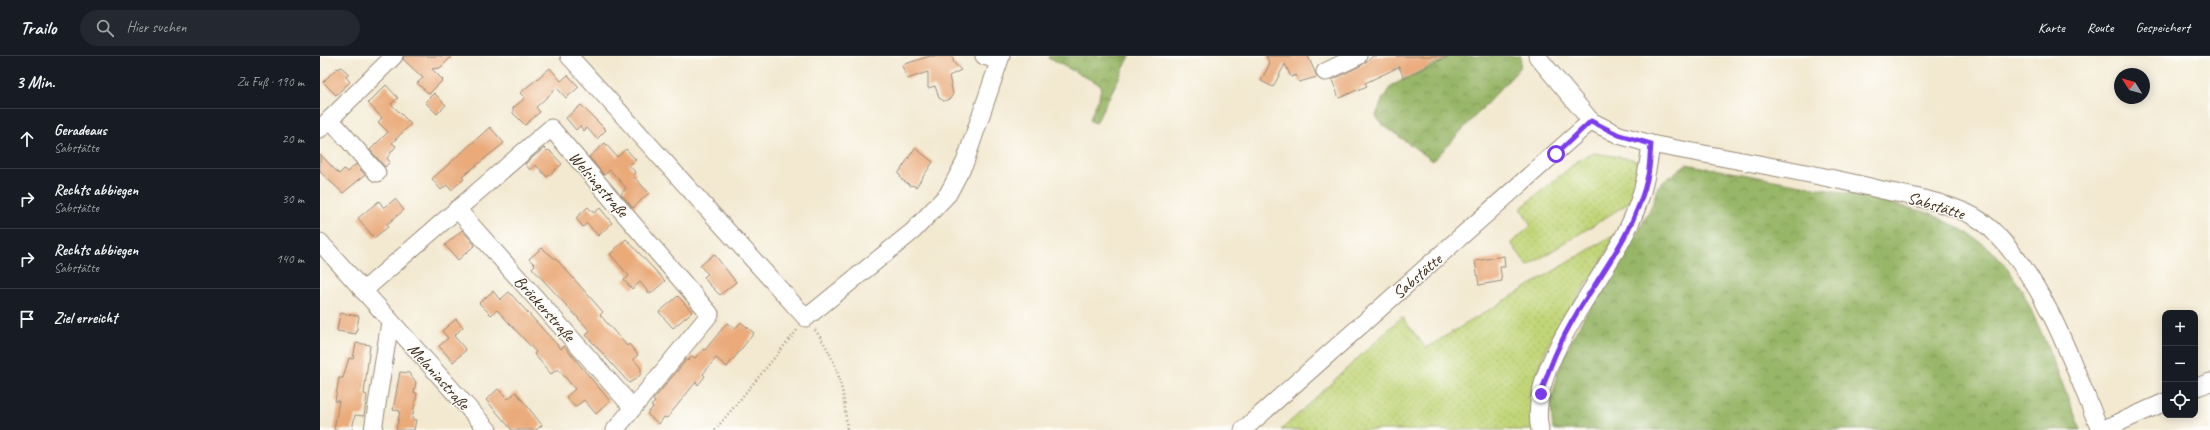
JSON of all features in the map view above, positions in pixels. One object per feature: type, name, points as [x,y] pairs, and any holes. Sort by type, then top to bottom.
[{"type":"street","points":[[377,173],[325,124],[394,56]]},
{"type":"street","points":[[569,56],[806,318],[913,231],[948,194],[965,162],[995,58]]},
{"type":"street","points":[[1325,72],[1358,56]]},
{"type":"street","name":"Sabstätte","points":[[1536,56],[1591,121],[1619,135],[1651,144],[1862,185],[1937,203],[1967,213],[1981,222],[1997,235],[2034,282],[2056,325],[2101,430]]},
{"type":"street","name":"Sabstätte","points":[[1243,430],[1591,121]]},
{"type":"street","name":"Welsingstraße","points":[[363,290],[551,128],[710,314],[615,430]]},
{"type":"street","points":[[1540,430],[1541,394],[1549,368],[1565,334],[1606,268],[1638,206],[1648,175],[1651,144]]},
{"type":"street","name":"Bröckerstraße","points":[[457,209],[633,408]]},
{"type":"street","name":"Melaniastraße","points":[[320,242],[488,430]]},
{"type":"street","name":"Melaniastraße","points":[[373,430],[390,322]]},
{"type":"street","points":[[2198,387],[2210,382]]},
{"type":"street","points":[[2101,430],[2162,403]]},
{"type":"path","points":[[715,430],[806,318],[828,349],[837,367],[845,401],[847,430]]},
{"type":"green space","points":[[1049,56],[1130,56],[1096,123],[1090,121],[1100,94],[1101,85],[1048,58]]},
{"type":"green space","points":[[1444,56],[1521,56],[1520,68],[1433,161],[1382,124],[1376,116],[1383,98],[1391,86],[1443,60]]},
{"type":"green space","points":[[1594,153],[1632,159],[1641,165],[1635,194],[1627,204],[1528,266],[1511,243],[1531,226],[1521,208],[1579,160]]},
{"type":"green space","points":[[1686,164],[1851,194],[1930,213],[1963,230],[1989,248],[2006,266],[2022,290],[2042,334],[2081,430],[1553,430],[1551,405],[1557,374],[1573,337],[1586,314],[1610,282],[1651,208],[1658,186]]},
{"type":"green space","points":[[1615,234],[1603,259],[1554,333],[1543,356],[1531,395],[1535,430],[1281,430],[1402,317],[1426,348]]},
{"type":"building","points":[[404,56],[452,56],[440,68],[432,69],[443,80],[429,94],[417,83],[423,78],[403,59]]},
{"type":"building","points":[[930,56],[952,56],[954,63],[961,70],[949,76],[953,94],[950,99],[944,101],[939,98],[935,86],[928,88],[928,72],[907,79],[902,65]]},
{"type":"building","points":[[1266,56],[1308,56],[1317,77],[1299,82],[1296,75],[1291,77],[1285,64],[1273,87],[1261,81],[1270,63]]},
{"type":"building","points":[[1373,56],[1449,56],[1404,78],[1399,67],[1365,83],[1367,86],[1339,98],[1332,80],[1362,65]]},
{"type":"building","points":[[341,67],[349,74],[346,77],[350,82],[336,95],[323,82],[337,68],[338,69]]},
{"type":"building","points":[[550,68],[561,81],[568,75],[579,87],[566,98],[557,88],[536,107],[540,112],[525,125],[513,113],[513,108],[525,98],[520,93]]},
{"type":"building","points":[[386,85],[398,98],[391,104],[411,124],[392,143],[396,146],[387,158],[390,162],[385,167],[370,150],[388,132],[378,122],[382,118],[368,103]]},
{"type":"building","points":[[434,93],[446,105],[437,114],[425,102]]},
{"type":"building","points":[[581,105],[606,130],[597,139],[587,128],[584,131],[580,126],[576,130],[566,118]]},
{"type":"building","points":[[490,127],[504,143],[462,177],[464,179],[451,190],[447,185],[441,190],[432,179]]},
{"type":"building","points":[[605,143],[617,157],[626,149],[636,160],[629,165],[636,173],[633,176],[649,193],[633,208],[621,194],[626,188],[610,170],[604,175],[589,157]]},
{"type":"building","points":[[544,148],[547,151],[549,150],[562,164],[547,177],[536,165],[530,170],[525,164]]},
{"type":"building","points":[[915,148],[933,162],[916,187],[911,186],[900,178],[901,176],[898,174]]},
{"type":"building","points":[[320,154],[339,174],[344,169],[347,172],[356,164],[365,175],[343,193],[320,172]]},
{"type":"building","points":[[395,199],[404,210],[386,225],[388,227],[374,238],[358,218],[379,201],[384,208]]},
{"type":"building","points":[[588,207],[594,213],[600,208],[612,223],[598,236],[587,223],[583,227],[576,218]]},
{"type":"building","points":[[462,230],[475,245],[458,260],[445,245]]},
{"type":"building","points":[[626,239],[665,281],[650,294],[640,282],[632,289],[624,280],[629,276],[610,254]]},
{"type":"building","points":[[542,248],[559,262],[603,312],[600,315],[627,346],[629,344],[638,355],[633,359],[641,368],[641,374],[637,378],[629,383],[586,335],[590,331],[532,268],[535,265],[529,259]]},
{"type":"building","points":[[714,254],[736,282],[720,295],[708,283],[704,277],[708,274],[700,266]]},
{"type":"building","points":[[1504,256],[1505,267],[1500,267],[1502,281],[1479,285],[1475,261]]},
{"type":"building","points":[[493,291],[500,300],[509,292],[561,349],[564,346],[610,401],[596,414],[584,400],[575,407],[566,397],[575,389],[558,369],[551,374],[534,354],[536,352],[497,310],[491,315],[479,303]]},
{"type":"building","points":[[678,296],[692,312],[673,328],[659,312]]},
{"type":"building","points":[[340,313],[359,316],[356,334],[337,331]]},
{"type":"building","points":[[456,319],[463,327],[454,336],[466,350],[453,362],[439,346],[448,338],[442,331]]},
{"type":"building","points":[[741,322],[754,333],[727,367],[716,358],[703,374],[705,376],[698,385],[696,382],[667,418],[664,417],[659,424],[647,414],[653,407],[651,406],[655,402],[653,400],[687,359],[688,361],[692,356],[695,358],[703,349],[705,350],[727,323],[735,329]]},
{"type":"building","points":[[356,343],[370,345],[364,394],[367,395],[364,416],[355,415],[352,430],[334,430],[339,401],[335,401],[339,378],[343,378],[349,358],[353,359]]},
{"type":"building","points":[[400,372],[409,373],[416,382],[414,393],[417,393],[412,419],[416,420],[414,430],[396,430],[400,411],[393,410]]},
{"type":"building","points":[[498,389],[508,399],[516,392],[542,425],[536,430],[512,430],[486,400]]},
{"type":"route","points":[[1541,394],[1549,368],[1565,334],[1626,233],[1638,206],[1648,175],[1651,144],[1619,135],[1591,121],[1556,154]]}]
